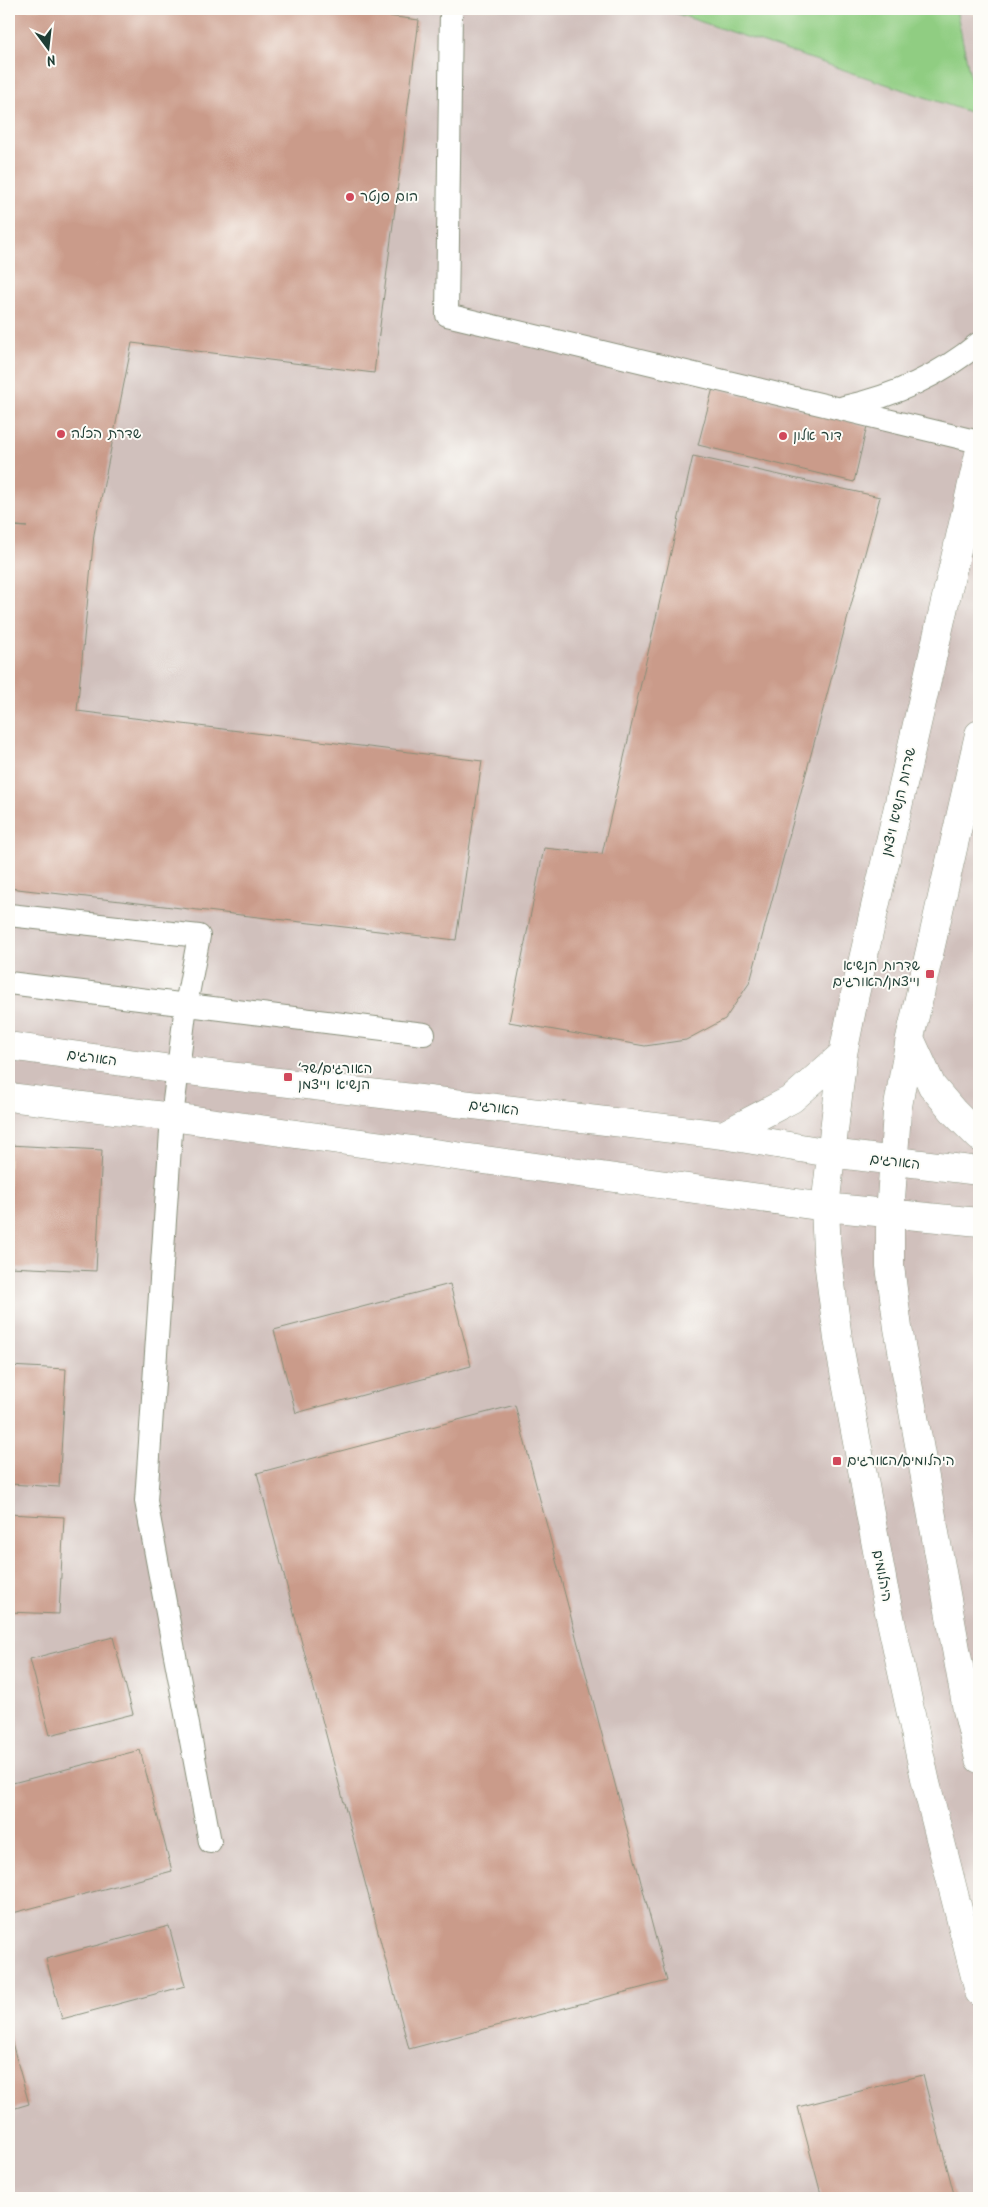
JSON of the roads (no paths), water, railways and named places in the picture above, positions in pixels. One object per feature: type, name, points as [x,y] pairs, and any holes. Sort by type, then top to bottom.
[{"type":"street","name":"שדרות הנשיא ויצמן","points":[[830,1154],[843,1054],[854,994],[979,454]]},
{"type":"street","points":[[979,734],[910,1038],[897,1112],[892,1162],[890,1214],[890,1266],[898,1328],[967,1710],[979,1758]]},
{"type":"street","points":[[910,1038],[932,1086],[979,1137]]},
{"type":"street","name":"האורגים","points":[[9,1046],[179,1070],[723,1135],[830,1154],[979,1171]]},
{"type":"street","points":[[723,1135],[792,1099],[843,1054]]},
{"type":"street","points":[[9,1097],[172,1117],[825,1207],[979,1222]]},
{"type":"street","name":"היהלומים","points":[[830,1154],[825,1207],[827,1252],[838,1339],[884,1589],[926,1782],[979,1992]]},
{"type":"lane","points":[[451,9],[447,315],[979,442]]},
{"type":"lane","points":[[839,408],[870,401],[933,376],[958,360],[979,343]]},
{"type":"lane","points":[[9,915],[199,936],[186,1005],[172,1117],[146,1501],[210,1842]]},
{"type":"lane","points":[[9,983],[424,1034]]},
{"type":"place","name":"הום סנטר","points":[[350,197]]},
{"type":"place","name":"שדרת הכלה","points":[[61,434]]},
{"type":"place","name":"דור אלון","points":[[783,436]]},
{"type":"place","name":"שדרות הנשיא וייצמן/האורגים","points":[[930,974]]},
{"type":"place","name":"האורגים/שד׳ הנשיא וייצמן","points":[[288,1077]]},
{"type":"place","name":"היהלומים/האורגים","points":[[837,1461]]}]
